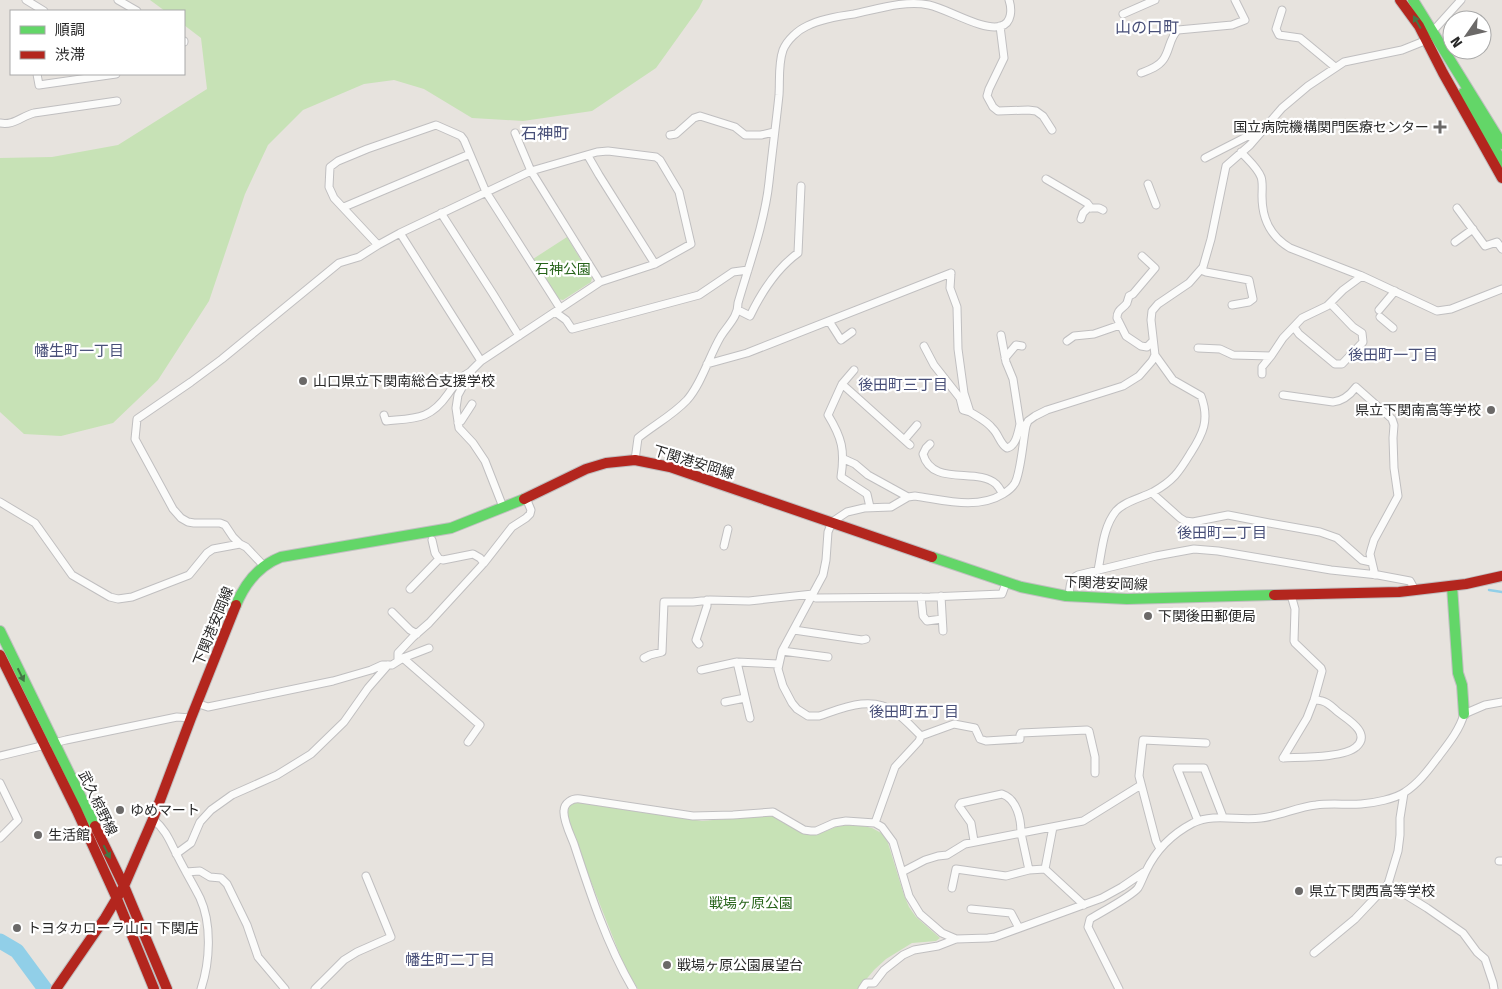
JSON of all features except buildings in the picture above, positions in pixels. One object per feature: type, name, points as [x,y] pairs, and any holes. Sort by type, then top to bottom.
[{"type":"main road","points":[[1400,0],[1432,39],[1502,144]]},
{"type":"main road","points":[[1413,0],[1432,39],[1502,162]]},
{"type":"main road","points":[[1432,39],[1443,72],[1502,178]]},
{"type":"main road","name":"下関港安岡線","points":[[56,989],[124,886],[153,819],[196,703],[245,585],[252,575],[264,565],[281,557],[450,528],[503,508],[596,466],[635,460],[670,467],[1006,583],[1033,591],[1069,597],[1127,599],[1385,593],[1452,586],[1502,576]]},
{"type":"main road","points":[[1452,586],[1458,673],[1462,685],[1464,714]]},
{"type":"main road","name":"武久椋野線","points":[[0,631],[117,899],[154,989]]},
{"type":"main road","name":"武久椋野線","points":[[0,655],[124,886],[167,989]]},
{"type":"street","points":[[26,0],[42,10]]},
{"type":"street","points":[[118,0],[125,8]]},
{"type":"street","points":[[635,460],[638,438],[665,419],[687,400],[700,380],[721,336],[730,325],[738,310],[738,303],[759,232],[769,182],[783,51],[795,35],[809,25],[841,16],[895,6],[922,4],[931,5],[985,26],[995,27],[1004,25],[1010,17],[1009,0]]},
{"type":"street","points":[[1134,0],[1136,8]]},
{"type":"street","points":[[1123,14],[1155,0]]},
{"type":"street","points":[[1141,73],[1153,68],[1163,60],[1174,33],[1178,30],[1232,25],[1245,20],[1235,0]]},
{"type":"street","points":[[924,346],[934,365],[960,398],[963,410],[970,412],[990,425],[1002,444],[1007,448],[1014,444],[1023,425],[1046,410],[1123,386],[1139,376],[1155,355],[1150,320],[1152,311],[1158,304],[1188,283],[1201,270],[1206,260],[1226,166],[1262,132],[1268,123],[1287,104],[1308,86],[1344,62],[1402,50],[1432,39],[1461,0]]},
{"type":"street","points":[[1282,10],[1276,29],[1279,35],[1300,38],[1335,67]]},
{"type":"street","points":[[1000,26],[1004,58],[989,89],[988,98],[993,107],[998,111],[1028,110],[1040,114],[1052,130]]},
{"type":"street","points":[[37,75],[39,85],[109,75]]},
{"type":"street","points":[[0,123],[11,123],[34,113],[117,101]]},
{"type":"street","points":[[670,135],[676,134],[694,118],[700,116],[735,127],[745,135],[761,135],[774,132]]},
{"type":"street","points":[[378,245],[334,198],[329,187],[330,167],[338,161],[367,149],[436,125],[461,136],[486,192],[558,310],[572,329],[698,295],[733,272],[748,270]]},
{"type":"street","points":[[1205,158],[1246,137],[1262,132]]},
{"type":"street","points":[[515,133],[531,171],[600,282]]},
{"type":"street","points":[[264,565],[246,547],[240,544],[225,525],[220,523],[194,523],[181,518],[174,509],[135,439],[137,419],[222,359],[339,263],[359,257],[400,233],[531,171],[597,152],[608,151],[656,156],[660,160],[682,199],[691,244],[654,264],[600,282],[461,376],[444,400],[429,414],[386,421],[384,415]]},
{"type":"street","points":[[1241,152],[1260,176],[1264,218],[1269,229],[1280,241],[1290,248],[1362,276],[1434,310],[1451,309],[1502,288]]},
{"type":"street","points":[[344,207],[470,154]]},
{"type":"street","points":[[588,156],[654,264]]},
{"type":"street","points":[[1046,179],[1087,203],[1091,208]]},
{"type":"street","points":[[1148,184],[1156,205]]},
{"type":"street","points":[[738,310],[750,316],[767,284],[787,261],[798,253],[801,186]]},
{"type":"street","points":[[1081,219],[1083,213],[1088,208],[1103,210]]},
{"type":"street","points":[[1457,208],[1486,246],[1497,242],[1502,249]]},
{"type":"street","points":[[441,213],[519,336]]},
{"type":"street","points":[[1455,242],[1473,229]]},
{"type":"street","points":[[400,233],[481,361]]},
{"type":"street","points":[[1142,256],[1155,268],[1133,294],[1129,296],[1126,304],[1116,314],[1126,336],[1141,346],[1147,347],[1154,341]]},
{"type":"street","points":[[1201,270],[1249,280],[1253,299],[1249,302],[1232,305]]},
{"type":"street","points":[[707,364],[747,353],[952,273],[950,288],[957,307],[958,349],[964,394],[970,412]]},
{"type":"street","points":[[1262,374],[1262,368],[1283,338],[1304,316],[1327,306],[1343,290],[1362,276]]},
{"type":"street","points":[[1393,328],[1380,313],[1395,291]]},
{"type":"street","points":[[1294,327],[1299,334],[1335,364],[1342,364],[1363,342],[1362,333],[1330,303]]},
{"type":"street","points":[[829,321],[841,340],[852,332]]},
{"type":"street","points":[[1067,341],[1074,336],[1094,334],[1120,325]]},
{"type":"street","points":[[921,736],[897,713],[884,706],[857,704],[813,717],[802,713],[792,703],[783,686],[779,676],[778,664],[782,651],[823,575],[826,564],[828,532],[832,522],[847,512],[870,507],[891,507],[908,497],[915,496],[961,503],[989,500],[1011,489],[1016,481],[1023,425],[1013,380],[1005,358],[1001,335]]},
{"type":"street","points":[[1005,358],[1015,346],[1022,346]]},
{"type":"street","points":[[1198,348],[1220,349],[1233,356],[1271,356]]},
{"type":"street","points":[[1098,570],[1105,531],[1114,513],[1125,504],[1152,493],[1172,479],[1180,470],[1203,432],[1206,412],[1201,396],[1173,380],[1155,355]]},
{"type":"street","points":[[854,370],[842,384],[828,414],[843,446],[844,459],[841,478],[867,494],[870,507]]},
{"type":"street","points":[[471,371],[456,402],[459,428],[473,443],[485,461],[503,508]]},
{"type":"street","points":[[842,384],[908,442],[917,425]]},
{"type":"street","points":[[1283,395],[1338,402],[1356,387],[1392,420],[1394,424],[1394,468],[1398,496],[1372,545],[1370,554],[1375,575]]},
{"type":"street","points":[[458,423],[472,404]]},
{"type":"street","points":[[930,444],[923,454],[925,460],[932,467],[951,475],[976,477],[991,481],[997,485],[1003,494]]},
{"type":"street","points":[[844,459],[855,464],[868,475],[908,497]]},
{"type":"street","points":[[1152,493],[1185,521],[1193,522],[1228,514],[1320,532],[1337,538],[1362,560],[1371,562]]},
{"type":"street","points":[[468,742],[480,725],[400,659],[398,653],[429,624],[484,563],[512,527],[530,514],[531,510],[526,498]]},
{"type":"street","points":[[0,502],[35,523],[72,575],[110,597],[118,599],[132,597],[189,575],[207,553],[213,549],[240,544]]},
{"type":"street","points":[[724,546],[728,529]]},
{"type":"street","points":[[432,540],[435,553],[439,559]]},
{"type":"street","points":[[1069,597],[1070,584],[1073,577],[1156,556],[1194,549],[1218,551],[1410,581],[1415,590]]},
{"type":"street","points":[[439,559],[443,560],[473,554],[484,563]]},
{"type":"street","points":[[410,589],[439,559]]},
{"type":"street","points":[[644,658],[662,652],[664,602],[749,600],[812,595],[816,598],[844,599],[1002,594],[1006,583]]},
{"type":"street","points":[[1291,595],[1294,610],[1294,641],[1321,668],[1314,700],[1307,718],[1283,758],[1326,756],[1358,746],[1360,734],[1356,726],[1324,701],[1314,700]]},
{"type":"street","points":[[941,596],[944,630]]},
{"type":"street","points":[[921,597],[923,616],[927,621],[942,619]]},
{"type":"street","points":[[699,644],[696,640],[707,606],[707,600]]},
{"type":"street","points":[[392,612],[410,630],[417,634]]},
{"type":"street","points":[[794,630],[866,639]]},
{"type":"street","points":[[196,703],[208,707],[333,681],[382,665],[392,664],[429,648]]},
{"type":"street","points":[[782,651],[828,657]]},
{"type":"street","points":[[701,670],[737,662],[778,664]]},
{"type":"street","points":[[737,662],[750,718]]},
{"type":"street","points":[[176,854],[191,842],[200,822],[211,810],[232,795],[277,774],[311,754],[344,722],[368,688],[388,665]]},
{"type":"street","points":[[725,702],[745,698]]},
{"type":"street","points":[[1119,989],[1088,926],[1090,919],[1136,890],[1146,870],[1169,839],[1198,821],[1224,818],[1261,818],[1303,807],[1337,803],[1360,804],[1404,793],[1430,769],[1459,727],[1464,714],[1502,702]]},
{"type":"street","points":[[0,756],[177,717],[191,718]]},
{"type":"street","points":[[875,823],[895,767],[919,741],[921,736],[954,724],[975,728],[980,739],[986,741],[1020,739],[1021,734],[1088,730],[1095,757],[1095,773]]},
{"type":"street","points":[[1160,849],[1156,841],[1139,776],[1143,740],[1206,743]]},
{"type":"street","points":[[1198,821],[1177,768],[1204,768],[1224,818]]},
{"type":"street","points":[[0,783],[18,820],[0,838]]},
{"type":"street","points":[[902,872],[931,858],[947,855],[974,841],[1083,821],[1142,785]]},
{"type":"street","points":[[1314,953],[1355,919],[1388,884],[1398,851],[1404,793]]},
{"type":"street","points":[[974,841],[970,823],[959,806],[961,802],[1002,794],[1007,796],[1018,812],[1029,870]]},
{"type":"street","points":[[633,989],[623,972],[610,942],[564,814],[565,806],[572,800],[580,799],[693,816],[773,812],[804,830],[811,831],[846,821],[875,823],[882,827],[893,842],[909,896],[920,914],[929,924],[956,939]]},
{"type":"street","points":[[153,819],[166,832],[201,900],[208,942],[207,962],[201,989]]},
{"type":"street","points":[[1045,869],[1053,827]]},
{"type":"street","points":[[952,888],[956,869],[1006,876],[1029,870],[1045,869],[1084,905]]},
{"type":"street","points":[[862,989],[866,983],[874,982],[884,970],[914,950],[938,946],[956,939],[988,938],[1020,928],[1111,894],[1146,870]]},
{"type":"street","points":[[186,872],[200,871],[210,877],[221,878],[227,884],[247,925],[258,957],[285,989]]},
{"type":"street","points":[[315,989],[344,960],[391,937],[366,876]]},
{"type":"street","points":[[1388,884],[1463,933],[1485,959],[1494,989]]},
{"type":"street","points":[[970,909],[1011,913],[1020,928]]},
{"type":"green space","points":[[150,0],[703,0],[656,68],[592,111],[523,121],[472,118],[424,89],[394,80],[364,84],[303,110],[268,145],[245,194],[209,301],[158,380],[113,423],[61,436],[24,434],[0,412],[0,158],[52,157],[118,145],[207,89],[201,38],[185,26],[185,10],[164,10]]},
{"type":"green space","name":"石神公園","points":[[567,237],[592,278],[591,282],[563,300],[558,299],[533,259]]},
{"type":"green space","name":"戦場ヶ原公園","points":[[579,801],[702,821],[769,815],[804,833],[812,835],[847,825],[872,828],[883,834],[888,843],[909,907],[916,917],[940,938],[936,941],[912,943],[886,959],[858,989],[638,989],[624,965],[582,859],[567,815],[569,806]]},
{"type":"waterway","points":[[1489,590],[1502,592]]},
{"type":"waterway","points":[[0,941],[17,951],[45,989]]},
{"type":"traffic: fast","points":[[1413,0],[1502,144]]},
{"type":"traffic: fast","points":[[1463,93],[1502,162]]},
{"type":"traffic: fast","points":[[236,605],[253,576],[266,565],[281,557],[451,528],[524,499]]},
{"type":"traffic: fast","points":[[932,557],[1021,587],[1066,596],[1127,599],[1274,595]]},
{"type":"traffic: fast","points":[[1452,586],[1458,673],[1462,685],[1464,714]]},
{"type":"traffic: fast","points":[[0,631],[95,826]]},
{"type":"traffic: jam","points":[[1400,0],[1419,26],[1502,178]]},
{"type":"traffic: jam","points":[[524,499],[586,469],[606,463],[635,460],[670,467],[932,557]]},
{"type":"traffic: jam","points":[[1274,595],[1399,592],[1466,584],[1502,576]]},
{"type":"traffic: jam","points":[[56,989],[105,918],[124,886],[153,819],[236,605]]},
{"type":"traffic: jam","points":[[0,655],[77,811],[117,899],[154,989]]},
{"type":"traffic: jam","points":[[95,826],[124,886],[167,989]]},
{"type":"place","name":"国立病院機構関門医療センター","points":[[1440,127]]},
{"type":"place","name":"山口県立下関南総合支援学校","points":[[303,381]]},
{"type":"place","name":"県立下関南高等学校","points":[[1491,410]]},
{"type":"place","name":"下関後田郵便局","points":[[1148,616]]},
{"type":"place","name":"ゆめマート","points":[[120,810]]},
{"type":"place","name":"生活館","points":[[38,835]]},
{"type":"place","name":"県立下関西高等学校","points":[[1299,891]]},
{"type":"place","name":"トヨタカローラ山口 下関店","points":[[17,928]]},
{"type":"place","name":"戦場ヶ原公園展望台","points":[[667,965]]},
{"type":"district","name":"山の口町","points":[[1147,27]]},
{"type":"district","name":"石神町","points":[[545,133]]},
{"type":"district","name":"幡生町一丁目","points":[[79,351]]},
{"type":"district","name":"後田町一丁目","points":[[1393,355]]},
{"type":"district","name":"後田町三丁目","points":[[903,385]]},
{"type":"district","name":"後田町二丁目","points":[[1222,533]]},
{"type":"district","name":"後田町五丁目","points":[[914,712]]},
{"type":"district","name":"幡生町二丁目","points":[[450,960]]}]
